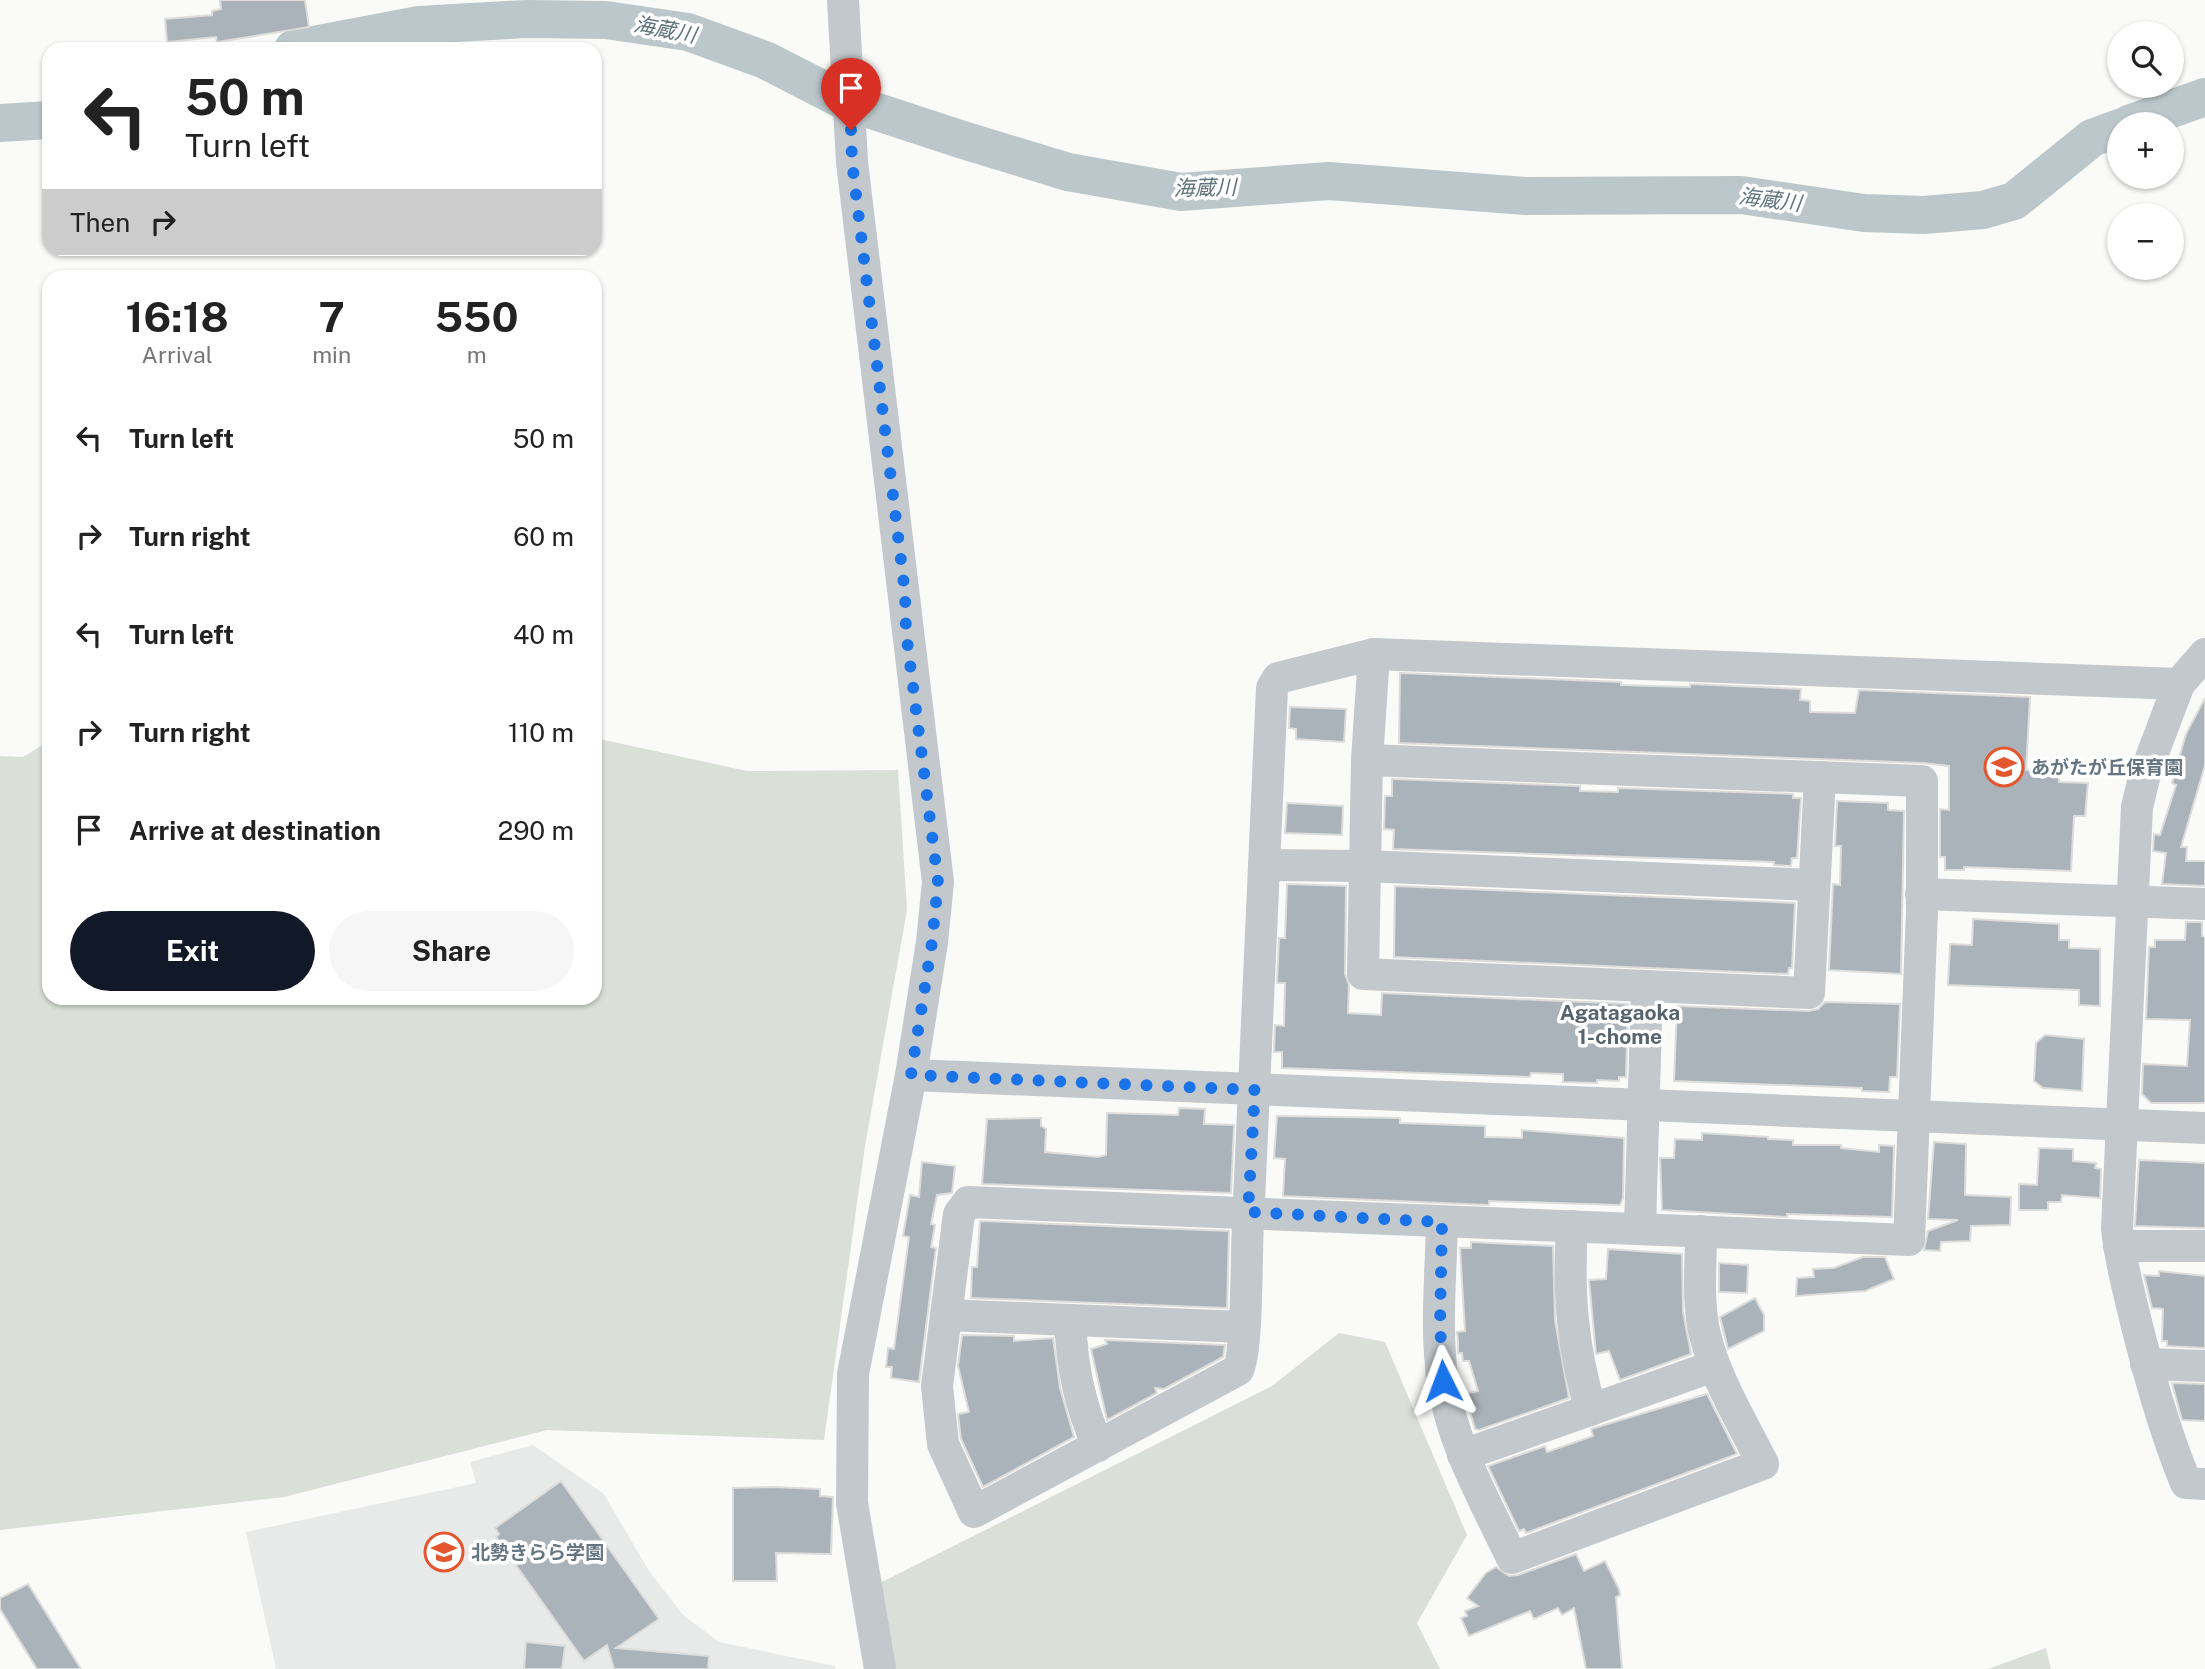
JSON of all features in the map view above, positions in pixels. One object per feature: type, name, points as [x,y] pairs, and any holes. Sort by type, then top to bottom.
[{"type":"street","points":[[843,0],[852,156],[905,593],[906,632],[938,882],[932,942],[911,1075],[853,1374],[852,1503],[880,1669]]},
{"type":"street","points":[[1367,760],[1922,781],[1916,1117],[1909,1240],[1248,1212],[968,1202],[959,1214],[937,1385],[939,1418],[951,1467],[974,1512],[1238,1370],[1242,1363],[1248,1212],[1265,865],[1272,688],[1278,678],[1374,654],[2179,684]]},
{"type":"street","points":[[1374,654],[1367,760],[1363,974],[1810,993],[1820,777]]},
{"type":"street","points":[[2205,654],[2179,684],[2145,774],[2137,807],[2121,1125],[2119,1246],[2146,1364],[2186,1483],[2205,1484]]},
{"type":"street","points":[[1265,865],[1364,866],[1814,885]]},
{"type":"street","points":[[1921,894],[2205,904]]},
{"type":"street","points":[[1640,1229],[1647,986]]},
{"type":"street","points":[[911,1075],[2205,1128]]},
{"type":"street","points":[[1442,1222],[1440,1324],[1443,1381],[1463,1455],[1512,1558],[1763,1464],[1714,1366],[1702,1318],[1701,1231]]},
{"type":"street","points":[[1572,1226],[1572,1331],[1577,1365],[1591,1410]]},
{"type":"street","points":[[2119,1246],[2205,1246]]},
{"type":"street","points":[[946,1315],[1243,1328]]},
{"type":"street","points":[[1070,1320],[1075,1383],[1098,1446]]},
{"type":"street","points":[[2146,1364],[2205,1366]]},
{"type":"street","points":[[1463,1455],[1714,1366]]},
{"type":"shaded area","points":[[602,740],[747,771],[898,770],[907,910],[865,1146],[824,1440],[547,1430],[284,1497],[0,1530],[0,756],[23,757],[42,745],[42,1005],[602,1005]]},
{"type":"shaded area","points":[[1339,1333],[1385,1342],[1467,1535],[1417,1623],[1440,1669],[896,1669],[878,1584],[1272,1386]]},
{"type":"shaded area","name":"北勢きらら学園","points":[[533,1445],[604,1494],[649,1571],[683,1615],[719,1642],[835,1666],[835,1669],[276,1669],[246,1532],[476,1483],[470,1462]]},
{"type":"shaded area","points":[[2046,1648],[2051,1669],[1988,1669]]},
{"type":"building","points":[[220,0],[305,0],[309,27],[217,42],[216,37],[167,42],[165,19],[212,15],[212,11],[221,9]]},
{"type":"building","points":[[1400,673],[1621,682],[1621,685],[1690,687],[1690,684],[1801,689],[1800,700],[1810,701],[1810,712],[1855,713],[1859,690],[2030,697],[2026,770],[2059,772],[2059,782],[2088,783],[2085,816],[2074,816],[2071,871],[1964,867],[1964,870],[1945,870],[1945,857],[1940,857],[1940,809],[1949,810],[1949,766],[1399,743]]},
{"type":"building","points":[[2205,698],[2205,765],[2181,847],[2187,847],[2186,861],[2205,861],[2205,886],[2162,884],[2166,853],[2153,851],[2154,834],[2160,835],[2176,785],[2172,783],[2186,734]]},
{"type":"building","points":[[1290,707],[1346,709],[1344,742],[1296,739],[1296,729],[1289,728]]},
{"type":"building","points":[[1392,779],[1580,786],[1580,791],[1618,792],[1618,788],[1793,794],[1793,798],[1801,798],[1797,858],[1792,858],[1791,866],[1774,865],[1774,862],[1393,849],[1394,830],[1384,829],[1385,796],[1392,796]]},
{"type":"building","points":[[1837,801],[1888,803],[1888,810],[1904,811],[1901,974],[1829,970],[1833,884],[1840,885],[1841,846],[1835,846]]},
{"type":"building","points":[[1287,803],[1343,806],[1342,835],[1285,833]]},
{"type":"building","points":[[1287,884],[1346,886],[1345,974],[1349,985],[1348,1013],[1381,1015],[1382,993],[1628,1004],[1626,1077],[1619,1077],[1619,1081],[1597,1080],[1597,1083],[1563,1082],[1563,1074],[1531,1073],[1530,1077],[1282,1068],[1282,1052],[1274,1052],[1275,1025],[1284,1026],[1285,983],[1277,983],[1279,938],[1285,938]]},
{"type":"building","points":[[1395,886],[1795,903],[1792,968],[1789,968],[1788,974],[1394,957]]},
{"type":"building","points":[[1973,919],[2059,924],[2059,940],[2069,940],[2069,948],[2100,949],[2100,1006],[2079,1005],[2079,990],[1948,985],[1950,944],[1972,945]]},
{"type":"building","points":[[2186,922],[2202,922],[2202,936],[2205,937],[2205,1103],[2151,1103],[2142,1094],[2143,1064],[2187,1066],[2190,1020],[2146,1019],[2149,947],[2155,947],[2155,940],[2185,940]]},
{"type":"building","points":[[1825,1002],[1900,1004],[1897,1077],[1890,1077],[1889,1092],[1862,1091],[1862,1088],[1674,1081],[1677,1006],[1808,1011],[1818,1009]]},
{"type":"building","points":[[2045,1035],[2084,1039],[2082,1091],[2043,1088],[2034,1081],[2036,1043]]},
{"type":"building","points":[[1179,1108],[1205,1109],[1204,1124],[1234,1125],[1231,1193],[982,1184],[987,1119],[1041,1118],[1041,1126],[1046,1129],[1045,1152],[1098,1157],[1106,1155],[1107,1113],[1178,1115]]},
{"type":"building","points":[[1277,1116],[1400,1118],[1400,1123],[1485,1126],[1485,1137],[1522,1138],[1522,1130],[1624,1138],[1623,1198],[1620,1205],[1489,1201],[1489,1205],[1283,1196],[1285,1159],[1274,1158]]},
{"type":"building","points":[[1702,1133],[1768,1137],[1793,1140],[1793,1145],[1841,1145],[1841,1148],[1879,1152],[1879,1145],[1894,1146],[1892,1217],[1787,1214],[1787,1217],[1662,1210],[1660,1158],[1674,1158],[1675,1139],[1702,1140]]},
{"type":"building","points":[[1934,1142],[1966,1144],[1965,1195],[2011,1197],[2010,1225],[1971,1226],[1970,1241],[1941,1242],[1940,1251],[1924,1250],[1928,1231],[1958,1220],[1928,1219]]},
{"type":"building","points":[[2039,1148],[2073,1149],[2073,1161],[2096,1163],[2095,1168],[2101,1169],[2100,1198],[2062,1195],[2061,1202],[2048,1202],[2048,1210],[2019,1210],[2019,1184],[2037,1185]]},
{"type":"building","points":[[2139,1160],[2205,1163],[2205,1228],[2135,1226]]},
{"type":"building","points":[[922,1162],[955,1166],[952,1193],[937,1195],[931,1224],[935,1225],[931,1247],[936,1248],[919,1382],[891,1378],[892,1367],[886,1367],[888,1348],[894,1349],[909,1237],[903,1236],[910,1195],[919,1197]]},
{"type":"building","points":[[980,1221],[1229,1231],[1227,1308],[971,1298],[972,1267],[977,1267]]},
{"type":"building","points":[[1471,1242],[1553,1246],[1555,1321],[1569,1398],[1479,1430],[1475,1429],[1465,1394],[1478,1391],[1469,1361],[1463,1361],[1462,1353],[1458,1353],[1457,1332],[1465,1331],[1460,1248],[1471,1248]]},
{"type":"building","points":[[1608,1249],[1682,1254],[1683,1312],[1691,1354],[1620,1380],[1609,1351],[1596,1354],[1589,1280],[1606,1279]]},
{"type":"building","points":[[1863,1257],[1885,1257],[1894,1279],[1865,1291],[1796,1296],[1797,1278],[1814,1277],[1813,1269],[1834,1268]]},
{"type":"building","points":[[1719,1263],[1748,1265],[1747,1293],[1719,1292]]},
{"type":"building","points":[[2159,1271],[2205,1276],[2205,1348],[2167,1346],[2167,1341],[2162,1341],[2163,1309],[2152,1308],[2144,1275],[2159,1276]]},
{"type":"building","points":[[1755,1298],[1764,1315],[1764,1331],[1728,1349],[1720,1317]]},
{"type":"building","points":[[962,1335],[1014,1336],[1014,1341],[1053,1338],[1060,1388],[1074,1437],[983,1487],[961,1439],[958,1414],[969,1412],[958,1366]]},
{"type":"building","points":[[1105,1340],[1225,1345],[1223,1357],[1164,1389],[1155,1388],[1157,1393],[1107,1420],[1091,1349],[1107,1344]]},
{"type":"building","points":[[2172,1383],[2205,1384],[2205,1421],[2182,1420]]},
{"type":"building","points":[[1707,1394],[1737,1454],[1526,1533],[1524,1529],[1519,1531],[1488,1466],[1545,1446],[1547,1452],[1593,1436],[1591,1429]]},
{"type":"building","points":[[561,1481],[659,1619],[616,1648],[709,1656],[708,1669],[614,1669],[607,1645],[584,1661],[496,1537],[499,1534],[495,1528]]},
{"type":"building","points":[[733,1488],[820,1489],[820,1496],[833,1497],[831,1554],[776,1553],[777,1581],[733,1581]]},
{"type":"building","points":[[1576,1554],[1584,1571],[1605,1561],[1619,1589],[1620,1595],[1616,1597],[1622,1669],[1586,1669],[1574,1608],[1562,1615],[1558,1608],[1534,1619],[1530,1611],[1469,1636],[1461,1618],[1467,1616],[1465,1611],[1478,1606],[1467,1598],[1486,1573],[1496,1567],[1509,1576],[1518,1575]]},
{"type":"building","points":[[28,1584],[81,1669],[37,1669],[0,1609],[0,1598]]},
{"type":"building","points":[[526,1642],[565,1646],[562,1669],[524,1669]]},
{"type":"waterway","name":"海蔵川","points":[[330,42],[419,25],[526,19],[606,20],[688,32],[765,60],[847,102],[963,140],[1068,172],[1181,192],[1329,181],[1526,196],[1741,195],[1864,213],[1924,215],[1983,210],[2014,201],[2092,138],[2107,132]]},
{"type":"waterway","name":"海蔵川","points":[[2163,112],[2205,97]]},
{"type":"waterway","name":"海蔵川","points":[[0,123],[42,120]]},
{"type":"place","name":"あがたが丘保育園","points":[[2004,767]]},
{"type":"place","name":"北勢きらら学園","points":[[444,1552]]},
{"type":"district","name":"Agatagaoka 1-chome","points":[[1620,1025]]},
{"type":"route","points":[[851,130],[852,162],[905,593],[906,632],[934,830],[938,882],[932,942],[911,1075],[1255,1090],[1248,1212],[1442,1222],[1440,1324],[1443,1381]]}]
